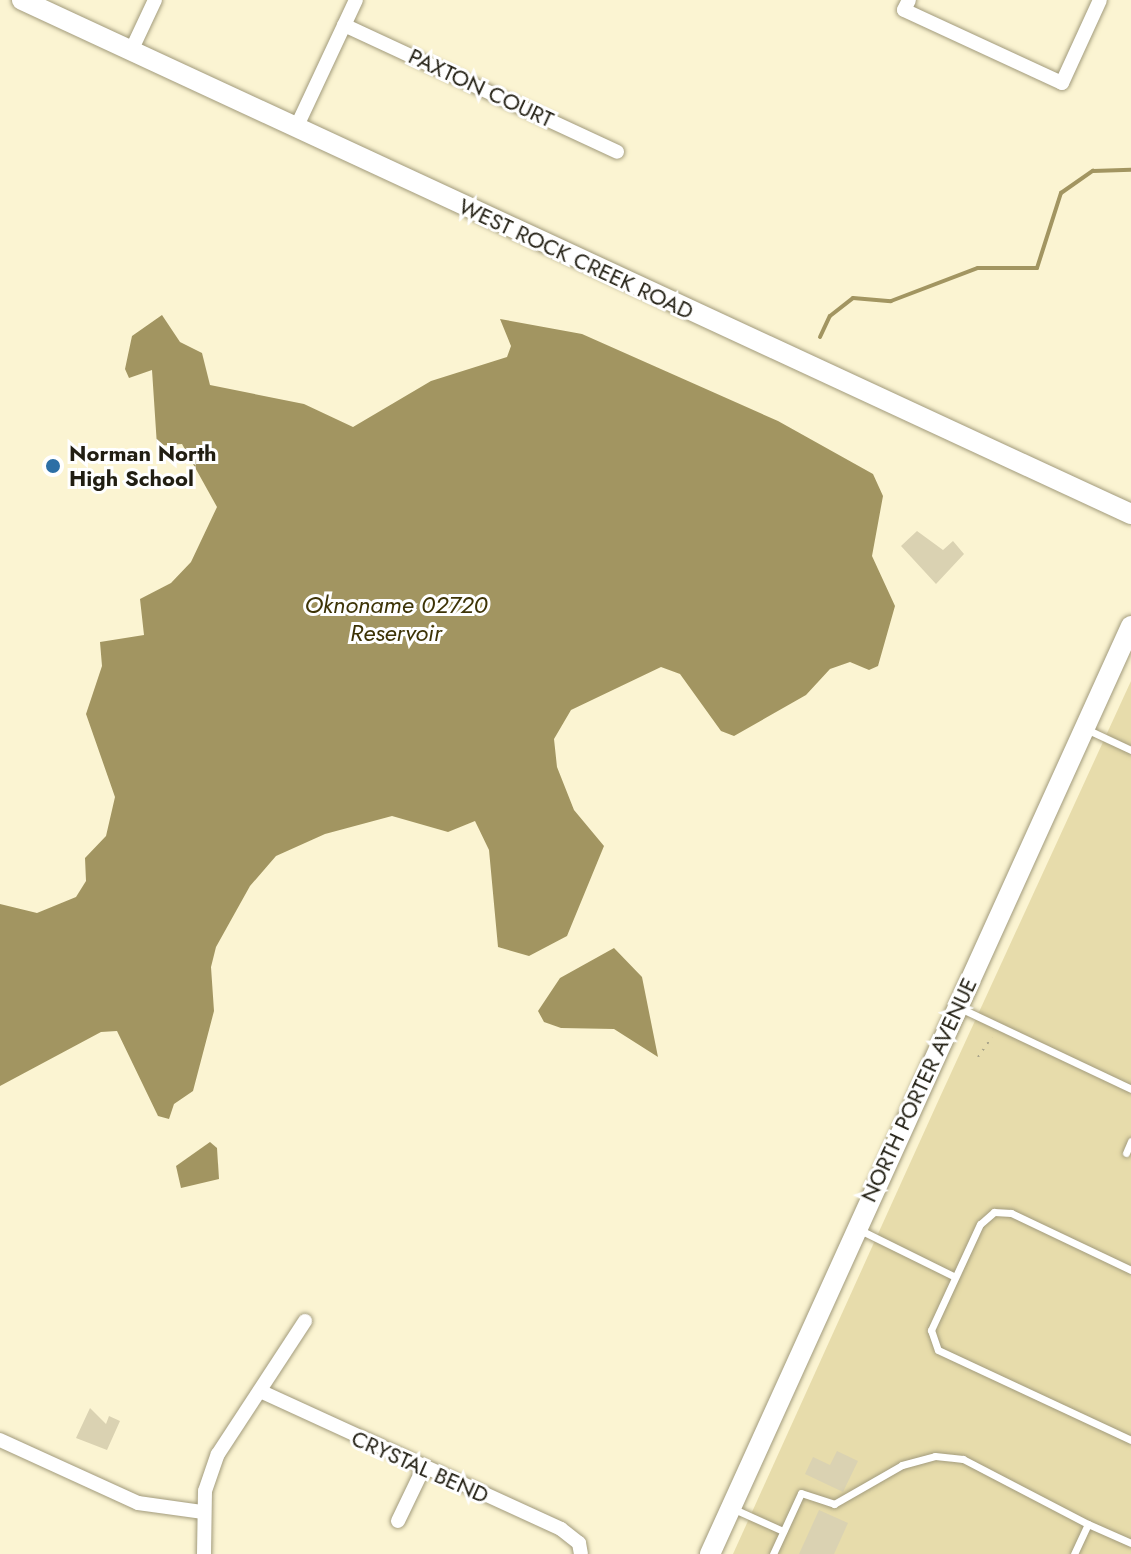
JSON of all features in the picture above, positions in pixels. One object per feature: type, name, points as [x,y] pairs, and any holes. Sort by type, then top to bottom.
[{"type":"main road","name":"WEST ROCK CREEK ROAD","points":[[22,0],[1131,514]]},
{"type":"main road","name":"NORTH PORTER AVENUE","points":[[710,1554],[1131,626]]},
{"type":"street","points":[[131,51],[155,0]]},
{"type":"street","points":[[296,128],[356,0]]},
{"type":"street","points":[[907,5],[1062,83],[1100,0]]},
{"type":"street","name":"PAXTON COURT","points":[[344,25],[617,152]]},
{"type":"street","points":[[204,1554],[203,1512],[218,1454],[305,1321]]},
{"type":"street","name":"CRYSTAL BEND","points":[[260,1391],[423,1469],[561,1529],[580,1549]]},
{"type":"street","points":[[0,1440],[138,1503],[203,1512]]},
{"type":"street","points":[[398,1521],[423,1469]]},
{"type":"lane","points":[[1084,728],[1131,750]]},
{"type":"lane","points":[[958,1007],[1131,1089]]},
{"type":"lane","points":[[1126,1153],[1131,1141]]},
{"type":"lane","points":[[1131,1270],[1011,1213],[994,1212],[980,1224],[953,1276],[931,1330],[938,1350],[1131,1440]]},
{"type":"lane","points":[[856,1228],[953,1276]]},
{"type":"lane","points":[[773,1554],[801,1493],[834,1504],[902,1465],[935,1456],[963,1459],[1131,1543]]},
{"type":"lane","points":[[731,1508],[783,1531]]},
{"type":"lane","points":[[1074,1554],[1088,1524]]},
{"type":"path","points":[[978,1057],[1000,1027]]},
{"type":"shaded area","points":[[1131,681],[1131,1554],[733,1554],[940,1097]]},
{"type":"water","name":"Oknoname 02720 Reservoir","points":[[162,315],[180,342],[202,353],[210,385],[304,404],[353,427],[431,381],[507,357],[511,346],[500,319],[582,334],[778,421],[873,474],[883,496],[872,556],[895,606],[878,666],[869,670],[850,662],[830,669],[806,695],[734,736],[721,731],[680,674],[661,667],[571,710],[554,739],[557,767],[574,810],[604,846],[567,936],[529,956],[498,947],[489,850],[475,821],[448,832],[392,816],[325,834],[276,856],[250,886],[216,947],[211,967],[214,1011],[193,1091],[174,1104],[169,1119],[158,1116],[117,1031],[101,1032],[0,1086],[0,904],[37,913],[76,897],[86,881],[85,858],[106,836],[115,797],[86,714],[102,666],[100,642],[144,635],[140,599],[171,583],[191,562],[217,507],[182,444],[157,446],[152,370],[129,378],[125,369],[132,336]]},
{"type":"water","points":[[614,948],[642,977],[658,1057],[614,1029],[561,1028],[544,1022],[538,1011],[560,978]]},
{"type":"water","points":[[210,1142],[217,1148],[219,1179],[181,1188],[176,1166]]},
{"type":"building","points":[[917,531],[943,550],[953,541],[964,554],[936,584],[901,546]]},
{"type":"building","points":[[90,1408],[106,1424],[109,1416],[120,1421],[107,1450],[76,1438]]},
{"type":"building","points":[[837,1451],[858,1461],[843,1492],[805,1474],[813,1457],[830,1465]]},
{"type":"building","points":[[819,1510],[848,1523],[834,1554],[799,1554]]},
{"type":"waterway","points":[[820,337],[830,316],[853,298],[891,301],[978,268],[1037,268],[1061,193],[1093,171],[1131,170]]},
{"type":"place","name":"Norman North High School","points":[[53,466]]}]
